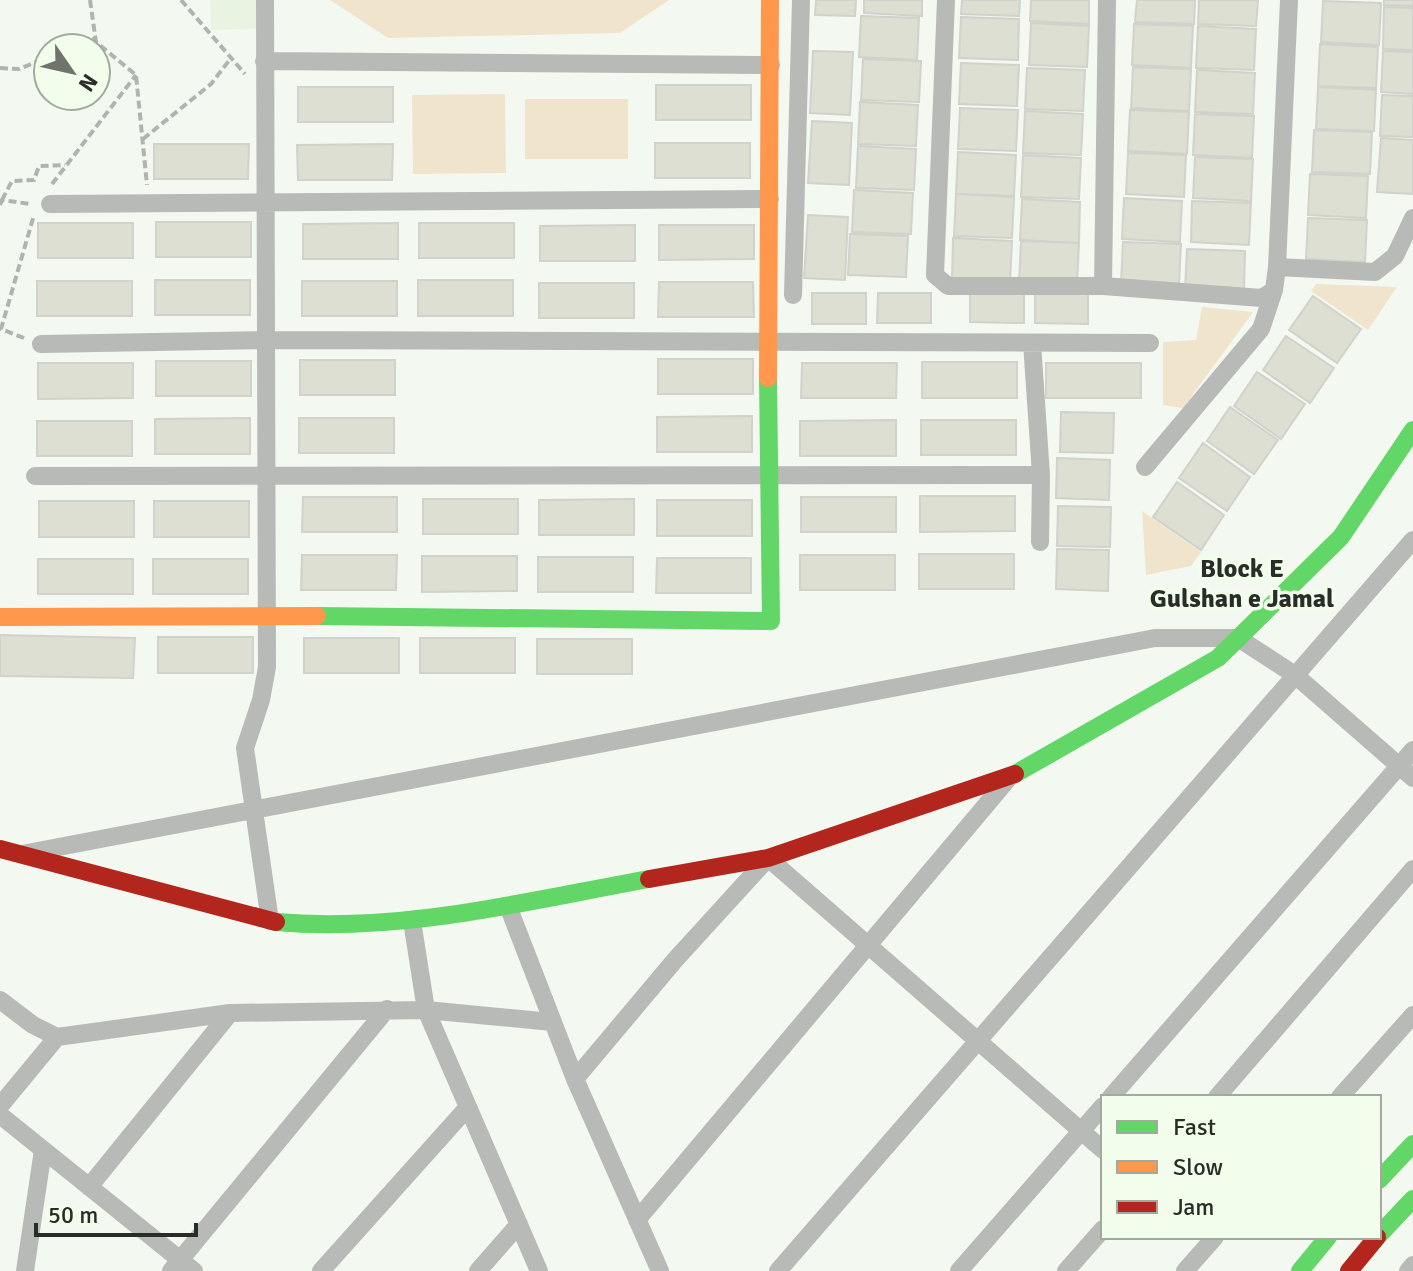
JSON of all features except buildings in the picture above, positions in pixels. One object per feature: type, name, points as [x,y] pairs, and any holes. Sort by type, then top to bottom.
[{"type":"street","points":[[265,0],[267,667],[261,700],[245,748],[251,810],[270,921]]},
{"type":"street","points":[[0,617],[266,615],[771,621],[768,477],[770,0]]},
{"type":"street","points":[[793,295],[801,0]]},
{"type":"street","points":[[946,0],[935,275],[948,286],[1103,286],[1262,298],[1274,290]]},
{"type":"street","points":[[1103,286],[1107,0]]},
{"type":"street","points":[[1145,467],[1261,329],[1274,290],[1289,0]]},
{"type":"street","points":[[264,61],[771,65]]},
{"type":"street","points":[[50,204],[264,200],[770,199]]},
{"type":"street","points":[[1277,267],[1375,272],[1395,256],[1413,218]]},
{"type":"street","points":[[41,344],[265,340],[1150,343]]},
{"type":"street","points":[[1032,343],[1041,475],[1040,542]]},
{"type":"street","points":[[8,852],[270,921],[325,926],[412,921],[768,858],[1008,778],[1218,658],[1341,537],[1413,430]]},
{"type":"street","points":[[35,476],[1041,475]]},
{"type":"street","points":[[778,1271],[1413,540]]},
{"type":"street","points":[[8,852],[251,810],[1155,638],[1238,638],[1295,675],[1406,772]]},
{"type":"street","points":[[1113,1095],[1406,772],[1413,750]]},
{"type":"street","points":[[637,1220],[1008,778]]},
{"type":"street","points":[[768,858],[1101,1148]]},
{"type":"street","points":[[575,1079],[675,960],[768,858]]},
{"type":"street","points":[[1219,1095],[1413,869]]},
{"type":"street","points":[[508,906],[575,1079],[660,1271]]},
{"type":"street","points":[[412,921],[426,1010],[539,1271]]},
{"type":"street","points":[[0,1000],[33,1025],[57,1037],[230,1013],[426,1010],[552,1022]]},
{"type":"street","points":[[0,1115],[182,1268],[387,1009]]},
{"type":"street","points":[[89,1187],[230,1013]]},
{"type":"street","points":[[1342,1095],[1413,1015]]},
{"type":"street","points":[[0,1106],[57,1037]]},
{"type":"street","points":[[321,1271],[468,1107]]},
{"type":"street","points":[[959,1271],[1101,1108]]},
{"type":"street","points":[[1381,1178],[1413,1144]]},
{"type":"street","points":[[25,1271],[43,1150]]},
{"type":"street","points":[[1381,1233],[1413,1199]]},
{"type":"street","points":[[478,1271],[519,1224]]},
{"type":"street","points":[[1066,1271],[1101,1231]]},
{"type":"street","points":[[1185,1271],[1209,1239]]},
{"type":"street","points":[[1300,1271],[1326,1239]]},
{"type":"street","points":[[1349,1271],[1376,1239]]},
{"type":"street","points":[[1408,1271],[1413,1265]]},
{"type":"path","points":[[90,0],[95,32]]},
{"type":"path","points":[[181,0],[264,97]]},
{"type":"path","points":[[112,55],[136,75],[149,202]]},
{"type":"path","points":[[143,139],[211,84],[231,58]]},
{"type":"path","points":[[0,68],[19,69],[32,64]]},
{"type":"path","points":[[50,204],[1,202],[12,181],[34,180],[39,166],[65,165]]},
{"type":"shaded area","points":[[210,0],[256,0],[256,29],[211,30]]},
{"type":"shaded area","points":[[330,0],[669,0],[620,33],[388,38]]},
{"type":"shaded area","points":[[505,94],[506,173],[413,174],[412,95]]},
{"type":"shaded area","points":[[525,99],[628,99],[628,159],[525,159]]},
{"type":"shaded area","points":[[1316,284],[1397,287],[1368,330],[1311,291]]},
{"type":"shaded area","points":[[1202,307],[1253,312],[1183,408],[1163,405],[1163,342],[1196,340]]},
{"type":"shaded area","points":[[1142,511],[1201,552],[1191,566],[1146,575]]},
{"type":"traffic: fast","points":[[317,616],[771,621],[768,378]]},
{"type":"traffic: fast","points":[[1015,774],[1218,658],[1341,537],[1413,430]]},
{"type":"traffic: fast","points":[[276,922],[323,924],[417,919],[649,879]]},
{"type":"traffic: fast","points":[[1381,1178],[1413,1144]]},
{"type":"traffic: fast","points":[[1381,1233],[1413,1199]]},
{"type":"traffic: fast","points":[[1300,1271],[1326,1239]]},
{"type":"traffic: slow","points":[[768,378],[770,0]]},
{"type":"traffic: slow","points":[[0,617],[317,616]]},
{"type":"traffic: jam","points":[[649,879],[768,858],[1015,774]]},
{"type":"traffic: jam","points":[[0,849],[276,922]]},
{"type":"traffic: jam","points":[[1349,1271],[1375,1239]]},
{"type":"district","name":"Block E Gulshan e Jamal","points":[[1242,583]]}]
